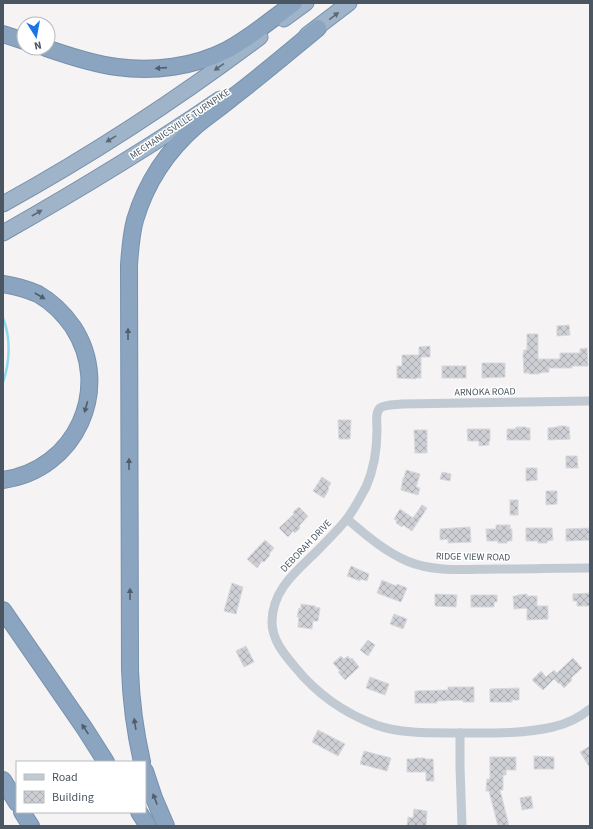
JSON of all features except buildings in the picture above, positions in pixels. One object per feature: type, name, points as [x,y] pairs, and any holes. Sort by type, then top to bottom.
[{"type":"highway","name":"MECHANICSVILLE TURNPIKE","points":[[3,233],[84,186],[156,141],[267,66],[349,3]]},
{"type":"highway","points":[[56,51],[93,63],[117,67],[163,68],[183,65],[214,56],[232,47],[299,6]]},
{"type":"highway","points":[[3,204],[55,174],[141,120],[244,49],[299,6]]},
{"type":"highway","points":[[142,761],[131,700],[130,670],[128,265],[135,221],[141,202],[158,170],[184,137],[318,28]]},
{"type":"highway","points":[[3,34],[16,38]]},
{"type":"highway","points":[[3,284],[39,295],[60,310],[78,335],[84,348],[89,372],[88,394],[84,416],[70,442],[51,460],[39,468],[24,475],[6,480]]},
{"type":"highway","points":[[3,610],[105,761]]},
{"type":"highway","points":[[146,774],[166,826]]},
{"type":"highway","points":[[3,780],[16,801]]},
{"type":"highway","points":[[23,813],[31,826]]},
{"type":"highway","points":[[140,813],[148,826]]},
{"type":"street","name":"ARNOKA ROAD","points":[[381,408],[384,406],[402,404],[590,401]]},
{"type":"street","name":"DEBORAH DRIVE","points":[[381,408],[376,416],[377,438],[373,466],[367,484],[360,498],[347,519],[288,580],[276,599],[272,623],[278,645],[283,653],[311,684],[332,702],[356,716],[387,728],[408,731],[460,733],[530,731],[566,723],[590,709]]},
{"type":"street","name":"RIDGE VIEW ROAD","points":[[347,519],[375,543],[408,561],[423,566],[438,569],[590,568]]},
{"type":"street","points":[[460,733],[462,826]]},
{"type":"waterway","points":[[3,318],[6,326],[9,350],[3,382]]}]
